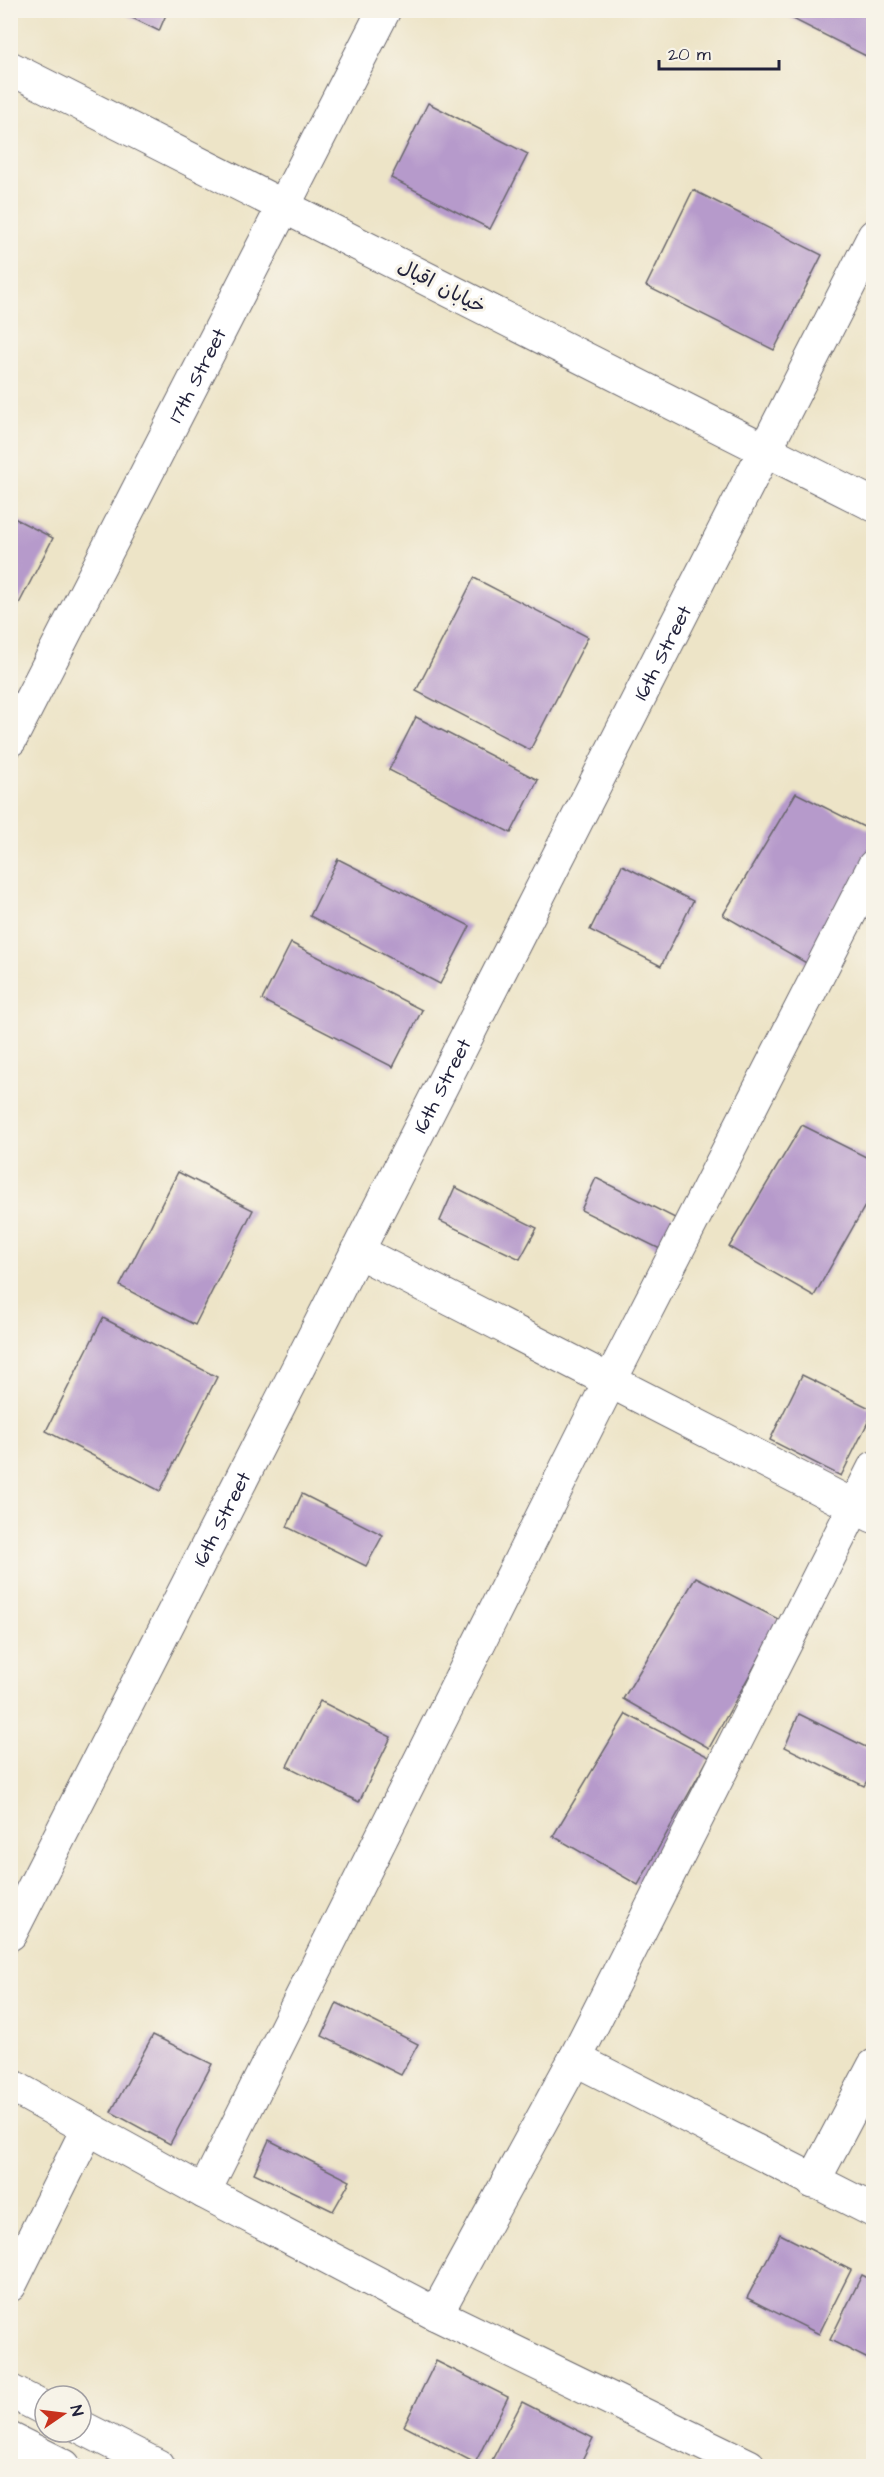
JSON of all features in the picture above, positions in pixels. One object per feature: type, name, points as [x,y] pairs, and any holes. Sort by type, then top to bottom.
[{"type":"street","name":"17th Street","points":[[10,740],[384,10]]},
{"type":"street","name":"خیابان اقبال","points":[[10,68],[873,504]]},
{"type":"street","name":"16th Street","points":[[10,1934],[873,236]]},
{"type":"street","points":[[204,2192],[610,1381],[873,866]]},
{"type":"street","points":[[357,1251],[863,1511]]},
{"type":"street","points":[[436,2314],[575,2059],[863,1511],[873,1468]]},
{"type":"street","points":[[575,2059],[873,2211]]},
{"type":"street","points":[[813,2182],[873,2066]]},
{"type":"street","points":[[10,2085],[204,2192],[436,2314],[750,2466]]},
{"type":"street","points":[[10,2285],[88,2128]]},
{"type":"street","points":[[10,2391],[33,2403]]},
{"type":"street","points":[[93,2433],[158,2466]]},
{"type":"street","points":[[10,2439],[64,2466]]},
{"type":"building","points":[[116,10],[168,10],[159,31]]},
{"type":"building","points":[[787,10],[874,10],[874,60],[785,15]]},
{"type":"building","points":[[428,103],[528,154],[490,229],[391,178]]},
{"type":"building","points":[[693,190],[822,255],[774,350],[646,286]]},
{"type":"building","points":[[10,516],[53,538],[10,621]]},
{"type":"building","points":[[474,578],[588,637],[530,750],[416,691]]},
{"type":"building","points":[[416,717],[538,780],[511,833],[389,770]]},
{"type":"building","points":[[796,793],[874,832],[874,846],[808,964],[723,915]]},
{"type":"building","points":[[338,859],[470,926],[440,984],[310,916]]},
{"type":"building","points":[[622,865],[693,901],[661,966],[590,930]]},
{"type":"building","points":[[291,943],[422,1010],[393,1067],[262,1000]]},
{"type":"building","points":[[802,1125],[874,1161],[874,1190],[814,1296],[729,1247]]},
{"type":"building","points":[[178,1172],[253,1210],[195,1325],[120,1286]]},
{"type":"building","points":[[596,1178],[677,1219],[660,1249],[581,1210]]},
{"type":"building","points":[[455,1187],[537,1228],[520,1259],[440,1221]]},
{"type":"building","points":[[103,1318],[217,1377],[160,1491],[46,1431]]},
{"type":"building","points":[[802,1375],[874,1410],[841,1476],[770,1440]]},
{"type":"building","points":[[302,1494],[383,1535],[366,1566],[287,1527]]},
{"type":"building","points":[[696,1577],[780,1620],[709,1748],[623,1699]]},
{"type":"building","points":[[320,1701],[391,1737],[359,1802],[287,1766]]},
{"type":"building","points":[[626,1714],[709,1757],[638,1885],[553,1836]]},
{"type":"building","points":[[799,1714],[874,1751],[874,1768],[864,1786],[785,1747]]},
{"type":"building","points":[[337,2003],[418,2044],[401,2075],[322,2036]]},
{"type":"building","points":[[153,2035],[212,2064],[170,2144],[111,2112]]},
{"type":"building","points":[[269,2140],[350,2181],[333,2211],[254,2173]]},
{"type":"building","points":[[780,2234],[851,2270],[819,2334],[747,2298]]},
{"type":"building","points":[[862,2275],[874,2281],[874,2362],[830,2340]]},
{"type":"building","points":[[436,2361],[508,2397],[475,2463],[404,2426]]},
{"type":"building","points":[[522,2402],[593,2438],[579,2466],[489,2466]]}]
